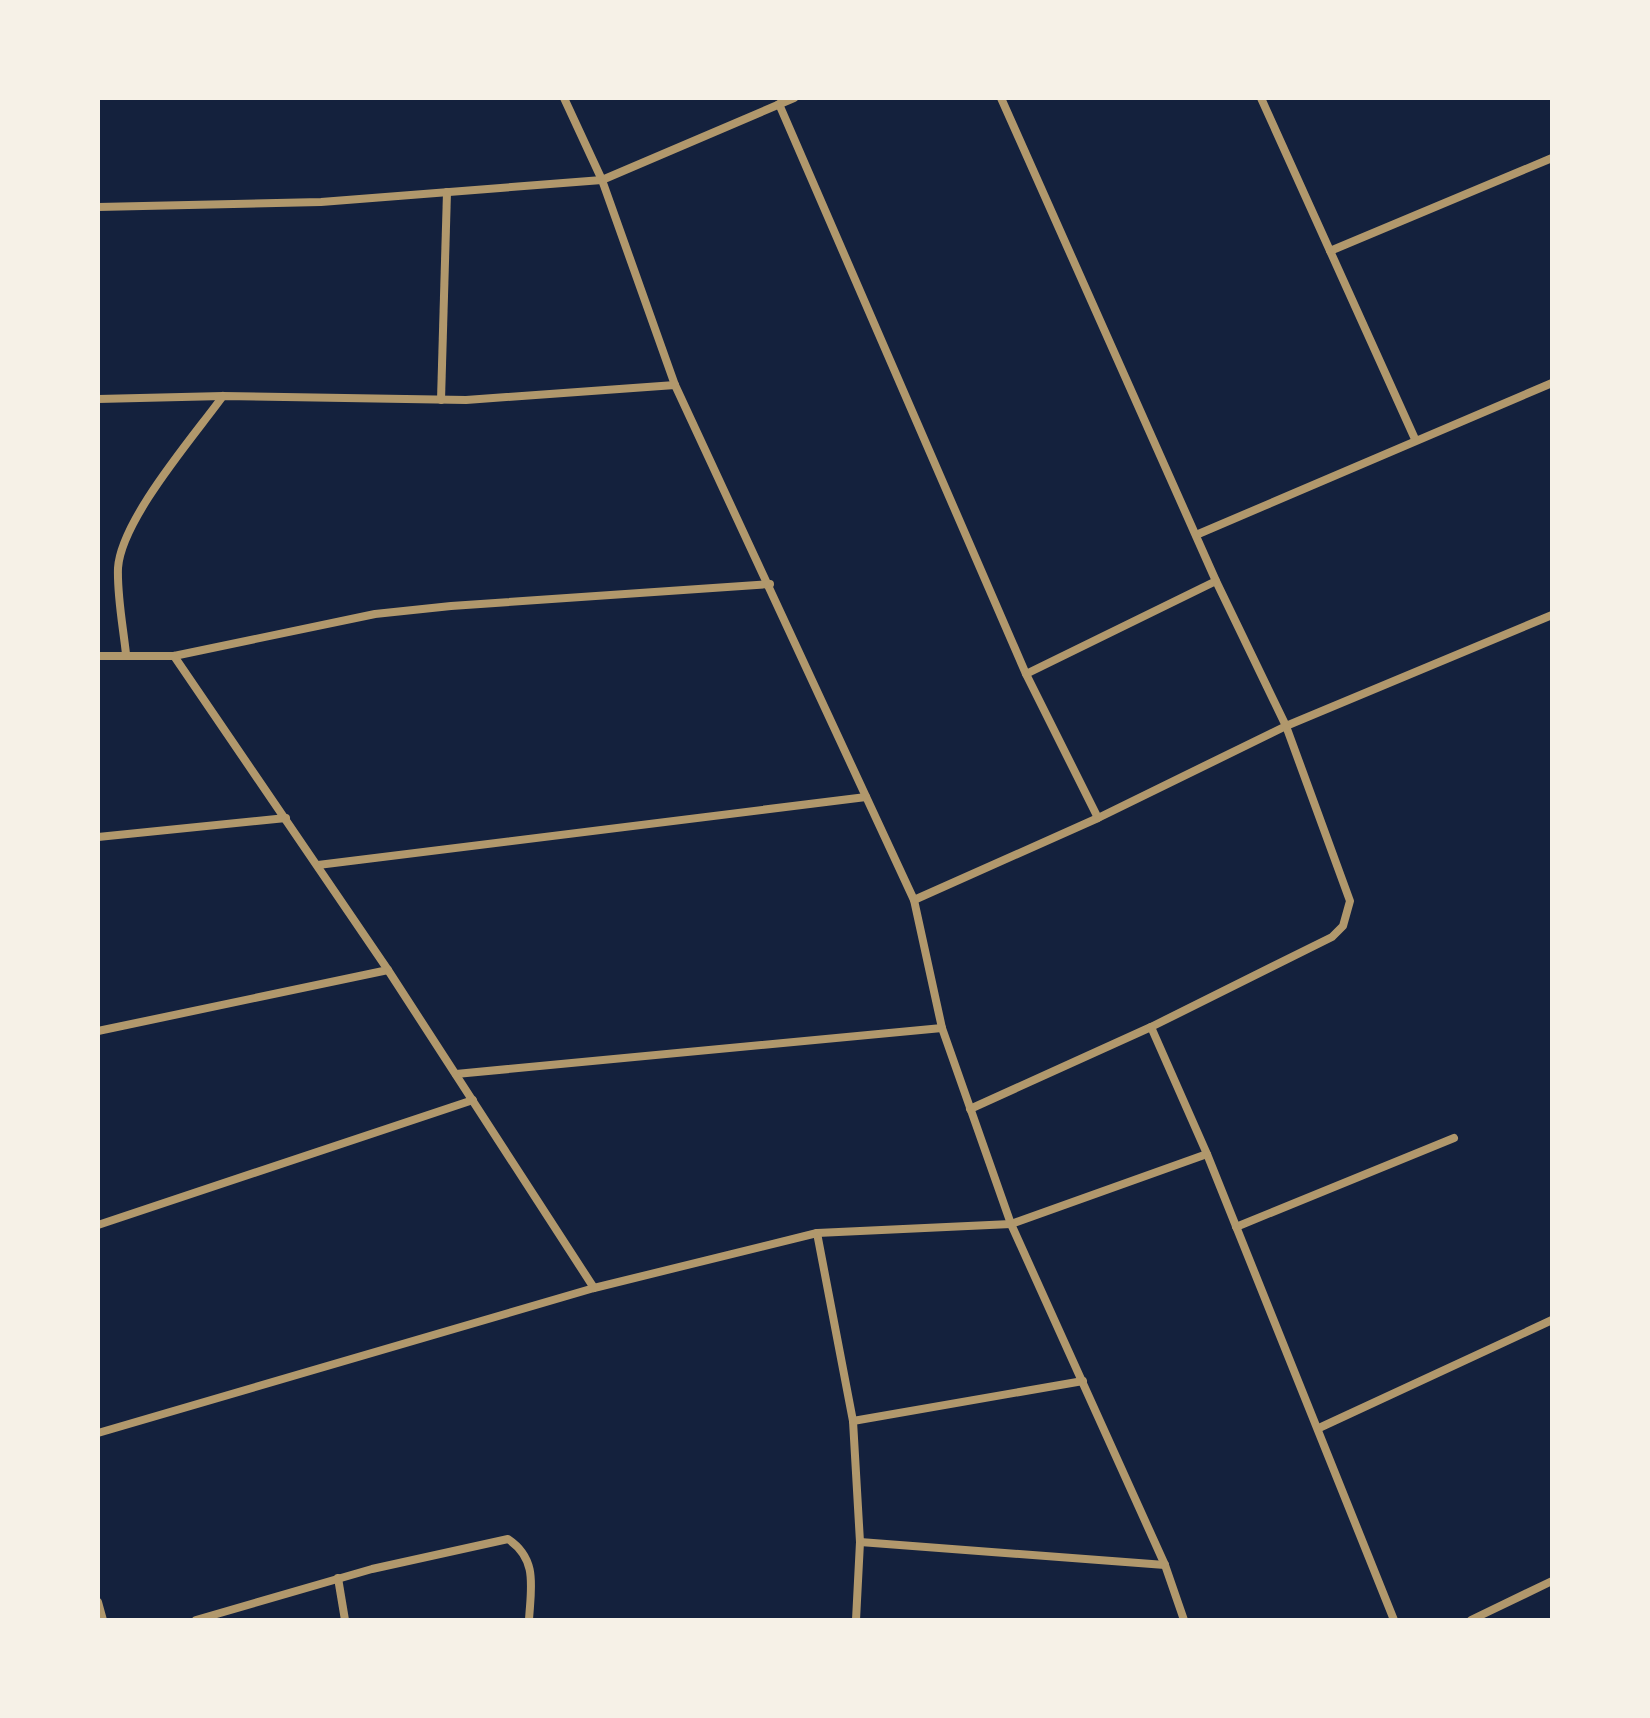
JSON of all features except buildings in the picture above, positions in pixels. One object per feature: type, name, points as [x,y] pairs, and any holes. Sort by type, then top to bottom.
[{"type":"street","points":[[564,98],[602,180],[675,385],[770,584],[914,900],[942,1028],[1011,1224],[1165,1565],[1184,1620]]},
{"type":"street","points":[[98,207],[321,202],[602,180],[794,98]]},
{"type":"street","points":[[970,1109],[1151,1027],[1332,937],[1343,926],[1350,901],[1286,726],[1216,581],[1001,98]]},
{"type":"street","points":[[1261,98],[1415,439]]},
{"type":"street","points":[[779,104],[1026,674],[1098,818]]},
{"type":"street","points":[[1330,251],[1552,158]]},
{"type":"street","points":[[441,400],[447,192]]},
{"type":"street","points":[[1196,535],[1552,383]]},
{"type":"street","points":[[98,399],[223,396],[441,400],[675,385]]},
{"type":"street","points":[[126,654],[118,566],[131,530],[149,499],[223,396]]},
{"type":"street","points":[[1026,674],[1216,581]]},
{"type":"street","points":[[98,656],[174,656],[375,614],[770,584]]},
{"type":"street","points":[[914,900],[1098,818],[1286,726],[1552,615]]},
{"type":"street","points":[[174,656],[388,970],[594,1288]]},
{"type":"street","points":[[318,865],[866,797]]},
{"type":"street","points":[[98,837],[286,818]]},
{"type":"street","points":[[98,1031],[388,970]]},
{"type":"street","points":[[1151,1027],[1207,1154],[1394,1620]]},
{"type":"street","points":[[456,1074],[942,1028]]},
{"type":"street","points":[[98,1225],[473,1100]]},
{"type":"street","points":[[1236,1227],[1454,1138]]},
{"type":"street","points":[[98,1433],[594,1288],[817,1233],[1011,1224],[1207,1154]]},
{"type":"street","points":[[817,1233],[853,1421],[860,1542],[856,1620]]},
{"type":"street","points":[[1319,1428],[1552,1320]]},
{"type":"street","points":[[853,1421],[1083,1381]]},
{"type":"street","points":[[196,1620],[338,1578],[508,1539],[522,1548],[530,1560],[529,1620]]},
{"type":"street","points":[[860,1542],[1165,1565]]},
{"type":"street","points":[[338,1578],[345,1620]]},
{"type":"street","points":[[1471,1620],[1552,1581]]},
{"type":"street","points":[[98,1602],[103,1620]]}]
